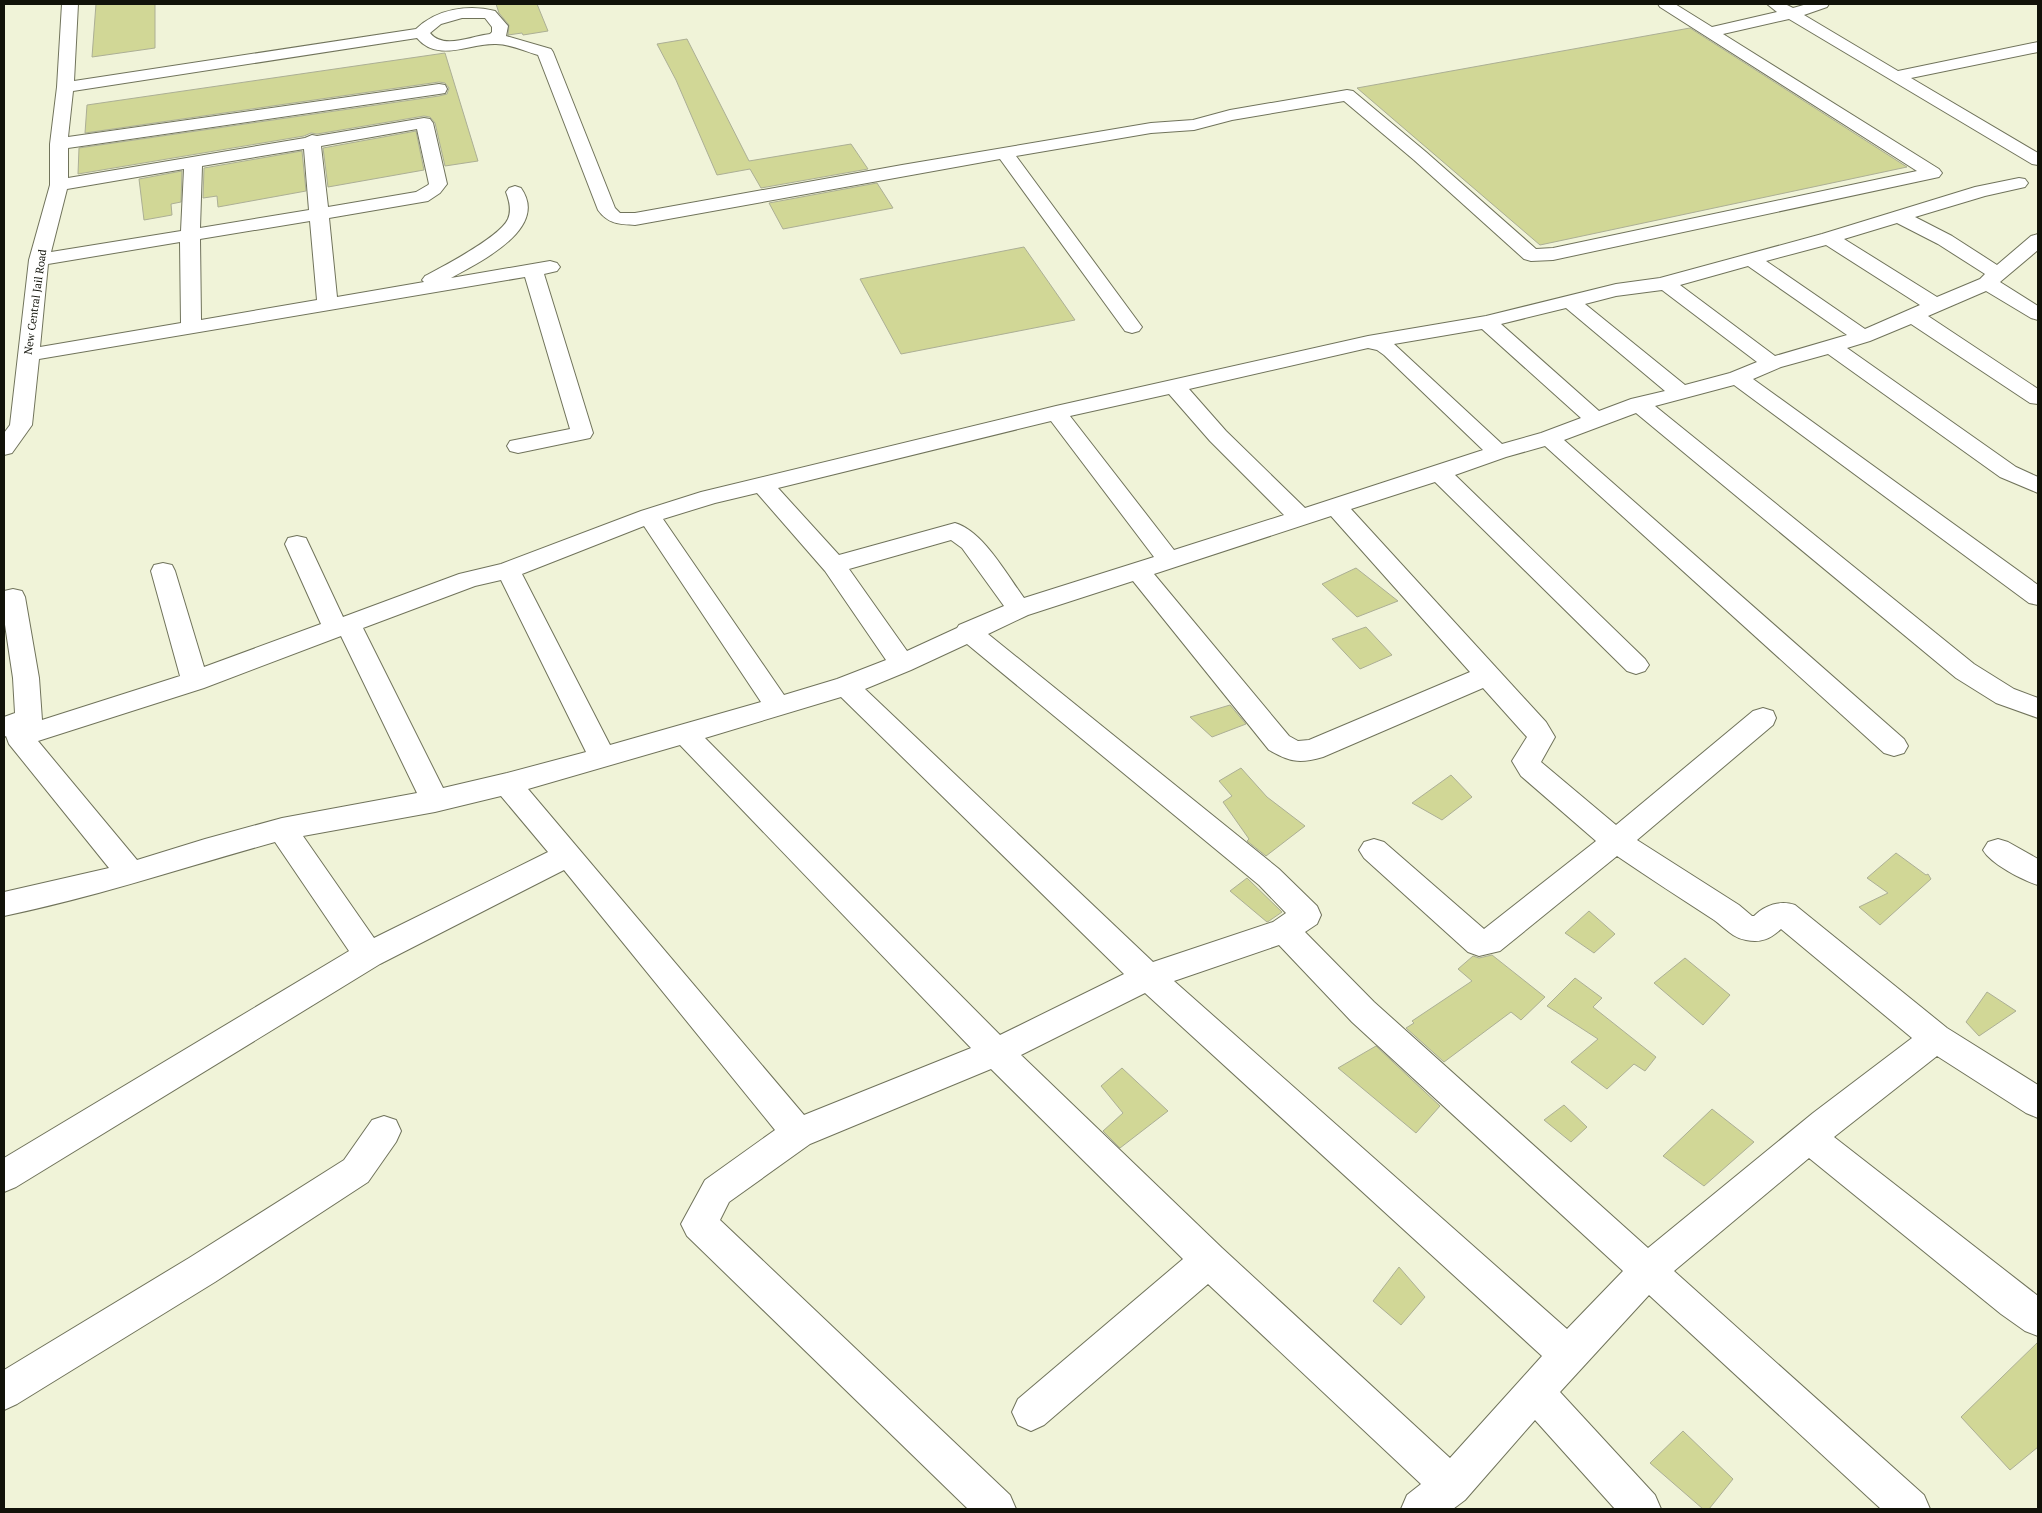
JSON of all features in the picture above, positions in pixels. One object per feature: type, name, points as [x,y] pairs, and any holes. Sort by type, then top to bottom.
[{"type":"street","name":"New Central Jail Road","points":[[4,448],[20,425],[39,260],[59,185],[59,144],[65,87],[70,4]]},
{"type":"street","points":[[482,13],[496,4]]},
{"type":"street","points":[[421,33],[424,38],[434,44],[457,46],[496,38],[545,52],[607,210],[615,218],[635,219],[1151,128],[1194,125],[1230,115],[1347,95],[1420,156],[1531,255],[1554,254],[1933,173],[1665,4]]},
{"type":"street","points":[[1774,4],[2038,160]]},
{"type":"street","points":[[1709,32],[1791,14],[1822,4]]},
{"type":"street","points":[[65,87],[421,33],[428,25],[453,14],[490,14],[500,26],[500,33],[496,38]]},
{"type":"street","points":[[1896,76],[2038,47]]},
{"type":"street","points":[[59,144],[439,89]]},
{"type":"street","points":[[39,260],[421,197],[434,189],[438,184],[424,122],[59,185]]},
{"type":"street","points":[[312,140],[328,305]]},
{"type":"street","points":[[1005,153],[1132,328]]},
{"type":"street","points":[[191,328],[190,235],[193,161]]},
{"type":"street","points":[[17,728],[195,681],[468,580],[508,570],[649,516],[709,497],[1056,413],[1368,342],[1486,322],[1616,290],[1665,283],[1829,238],[1981,191],[2019,183]]},
{"type":"street","points":[[413,290],[458,266],[511,227],[516,222],[520,209],[515,192]]},
{"type":"street","points":[[1898,216],[1945,240],[2038,314]]},
{"type":"street","points":[[1829,238],[1935,305]]},
{"type":"street","points":[[4,904],[131,874],[206,850],[282,829],[434,801],[507,784],[846,686],[902,664],[1019,608],[1439,473],[1498,452],[1548,438],[1639,404],[1738,378],[1773,364],[1863,337],[1992,278],[2038,241]]},
{"type":"street","points":[[1750,260],[1863,337]]},
{"type":"street","points":[[28,355],[542,269],[582,433],[518,446]]},
{"type":"street","points":[[1665,283],[1773,364]]},
{"type":"street","points":[[1569,301],[1681,393]]},
{"type":"street","points":[[1912,315],[2038,398]]},
{"type":"street","points":[[1486,322],[1597,421]]},
{"type":"street","points":[[1368,342],[1384,346],[1391,351],[1498,452]]},
{"type":"street","points":[[1832,347],[2008,472],[2038,486]]},
{"type":"street","points":[[1738,378],[2038,597]]},
{"type":"street","points":[[1174,386],[1218,436],[1300,517]]},
{"type":"street","points":[[1639,404],[1965,671],[2004,696],[2038,708]]},
{"type":"street","points":[[1056,413],[1168,559]]},
{"type":"street","points":[[1548,438],[1894,746]]},
{"type":"street","points":[[1439,473],[1636,665]]},
{"type":"street","points":[[762,484],[834,565],[902,664]]},
{"type":"street","points":[[1334,506],[1536,729],[1541,737],[1540,744],[1527,755],[1526,761],[1531,769],[1616,841],[1728,914],[1745,928],[1761,929],[1772,918],[1784,914],[1936,1038],[2038,1103]]},
{"type":"street","points":[[649,516],[777,705]]},
{"type":"street","points":[[834,565],[954,531],[970,542],[1019,608]]},
{"type":"street","points":[[297,544],[434,801]]},
{"type":"street","points":[[508,570],[602,757]]},
{"type":"street","points":[[1138,570],[1279,743],[1294,752],[1313,750],[1486,676]]},
{"type":"street","points":[[163,571],[195,681]]},
{"type":"street","points":[[13,597],[26,678],[17,728],[131,874]]},
{"type":"street","points":[[968,631],[1269,877],[1306,915],[1284,931],[1148,977],[996,1052],[798,1133],[717,1192],[699,1224],[996,1509]]},
{"type":"street","points":[[846,686],[1148,977],[1568,1355]]},
{"type":"street","points":[[1374,850],[1478,944],[1490,942],[1616,841],[1763,718]]},
{"type":"street","points":[[685,734],[996,1052],[1209,1260],[1451,1486]]},
{"type":"street","points":[[507,784],[798,1133]]},
{"type":"street","points":[[282,829],[369,955]]},
{"type":"street","points":[[1998,850],[2038,873]]},
{"type":"street","points":[[4,1176],[369,955],[568,855]]},
{"type":"street","points":[[1284,931],[1363,1012],[1910,1509]]},
{"type":"street","points":[[1421,1509],[1451,1486],[1534,1392],[1648,1270],[1809,1138],[1936,1038]]},
{"type":"street","points":[[4,1391],[202,1270],[356,1171],[384,1131]]},
{"type":"street","points":[[1809,1138],[2038,1318]]},
{"type":"street","points":[[1031,1412],[1209,1260]]},
{"type":"street","points":[[1534,1392],[1641,1509]]},
{"type":"building","points":[[96,4],[155,4],[155,48],[92,57]]},
{"type":"building","points":[[496,4],[537,4],[548,31],[508,35],[509,25],[499,13]]},
{"type":"building","points":[[1690,28],[1907,167],[1540,245],[1357,88]]},
{"type":"building","points":[[687,39],[749,161],[851,144],[868,169],[761,188],[750,169],[717,175],[676,80],[657,44]]},
{"type":"building","points":[[445,53],[478,161],[445,166],[435,123],[430,117],[424,116],[317,134],[311,133],[304,136],[78,174],[79,148],[439,96],[447,94],[449,88],[445,83],[439,82],[85,133],[87,105]]},
{"type":"building","points":[[416,131],[424,170],[328,187],[323,148]]},
{"type":"building","points":[[302,151],[306,191],[218,207],[217,196],[203,198],[204,168]]},
{"type":"building","points":[[182,171],[181,202],[171,204],[172,215],[144,220],[139,179]]},
{"type":"building","points":[[877,183],[893,208],[783,229],[769,203]]},
{"type":"building","points":[[1024,247],[1075,320],[901,354],[860,279]]},
{"type":"building","points":[[1356,568],[1398,601],[1357,617],[1322,584]]},
{"type":"building","points":[[1366,627],[1392,655],[1360,669],[1332,639]]},
{"type":"building","points":[[1230,705],[1246,724],[1212,737],[1190,717]]},
{"type":"building","points":[[1241,768],[1267,797],[1305,826],[1266,856],[1247,841],[1249,839],[1223,802],[1232,796],[1219,781]]},
{"type":"building","points":[[1451,775],[1472,797],[1442,820],[1412,803]]},
{"type":"building","points":[[1896,853],[1926,875],[1928,874],[1931,879],[1880,925],[1859,907],[1888,893],[1867,878]]},
{"type":"building","points":[[1247,878],[1282,912],[1267,922],[1230,891]]},
{"type":"building","points":[[1589,911],[1615,934],[1594,953],[1565,933]]},
{"type":"building","points":[[1492,955],[1545,997],[1521,1020],[1511,1012],[1444,1062],[1406,1028],[1414,1023],[1412,1021],[1472,981],[1458,969],[1473,956],[1479,958]]},
{"type":"building","points":[[1685,958],[1730,995],[1703,1025],[1654,983]]},
{"type":"building","points":[[1575,978],[1602,998],[1593,1007],[1656,1057],[1645,1071],[1634,1064],[1607,1089],[1571,1062],[1598,1039],[1547,1006]]},
{"type":"building","points":[[1987,992],[2016,1011],[1979,1036],[1966,1022]]},
{"type":"building","points":[[1376,1046],[1440,1106],[1416,1133],[1338,1068]]},
{"type":"building","points":[[1122,1068],[1168,1111],[1120,1148],[1103,1131],[1123,1113],[1101,1086]]},
{"type":"building","points":[[1564,1105],[1587,1127],[1571,1142],[1544,1120]]},
{"type":"building","points":[[1712,1109],[1754,1142],[1704,1186],[1663,1156]]},
{"type":"building","points":[[1399,1267],[1425,1297],[1401,1325],[1373,1301]]},
{"type":"building","points":[[2038,1342],[2038,1447],[2010,1470],[1961,1417]]},
{"type":"building","points":[[1683,1431],[1733,1479],[1709,1509],[1703,1509],[1650,1463]]}]
